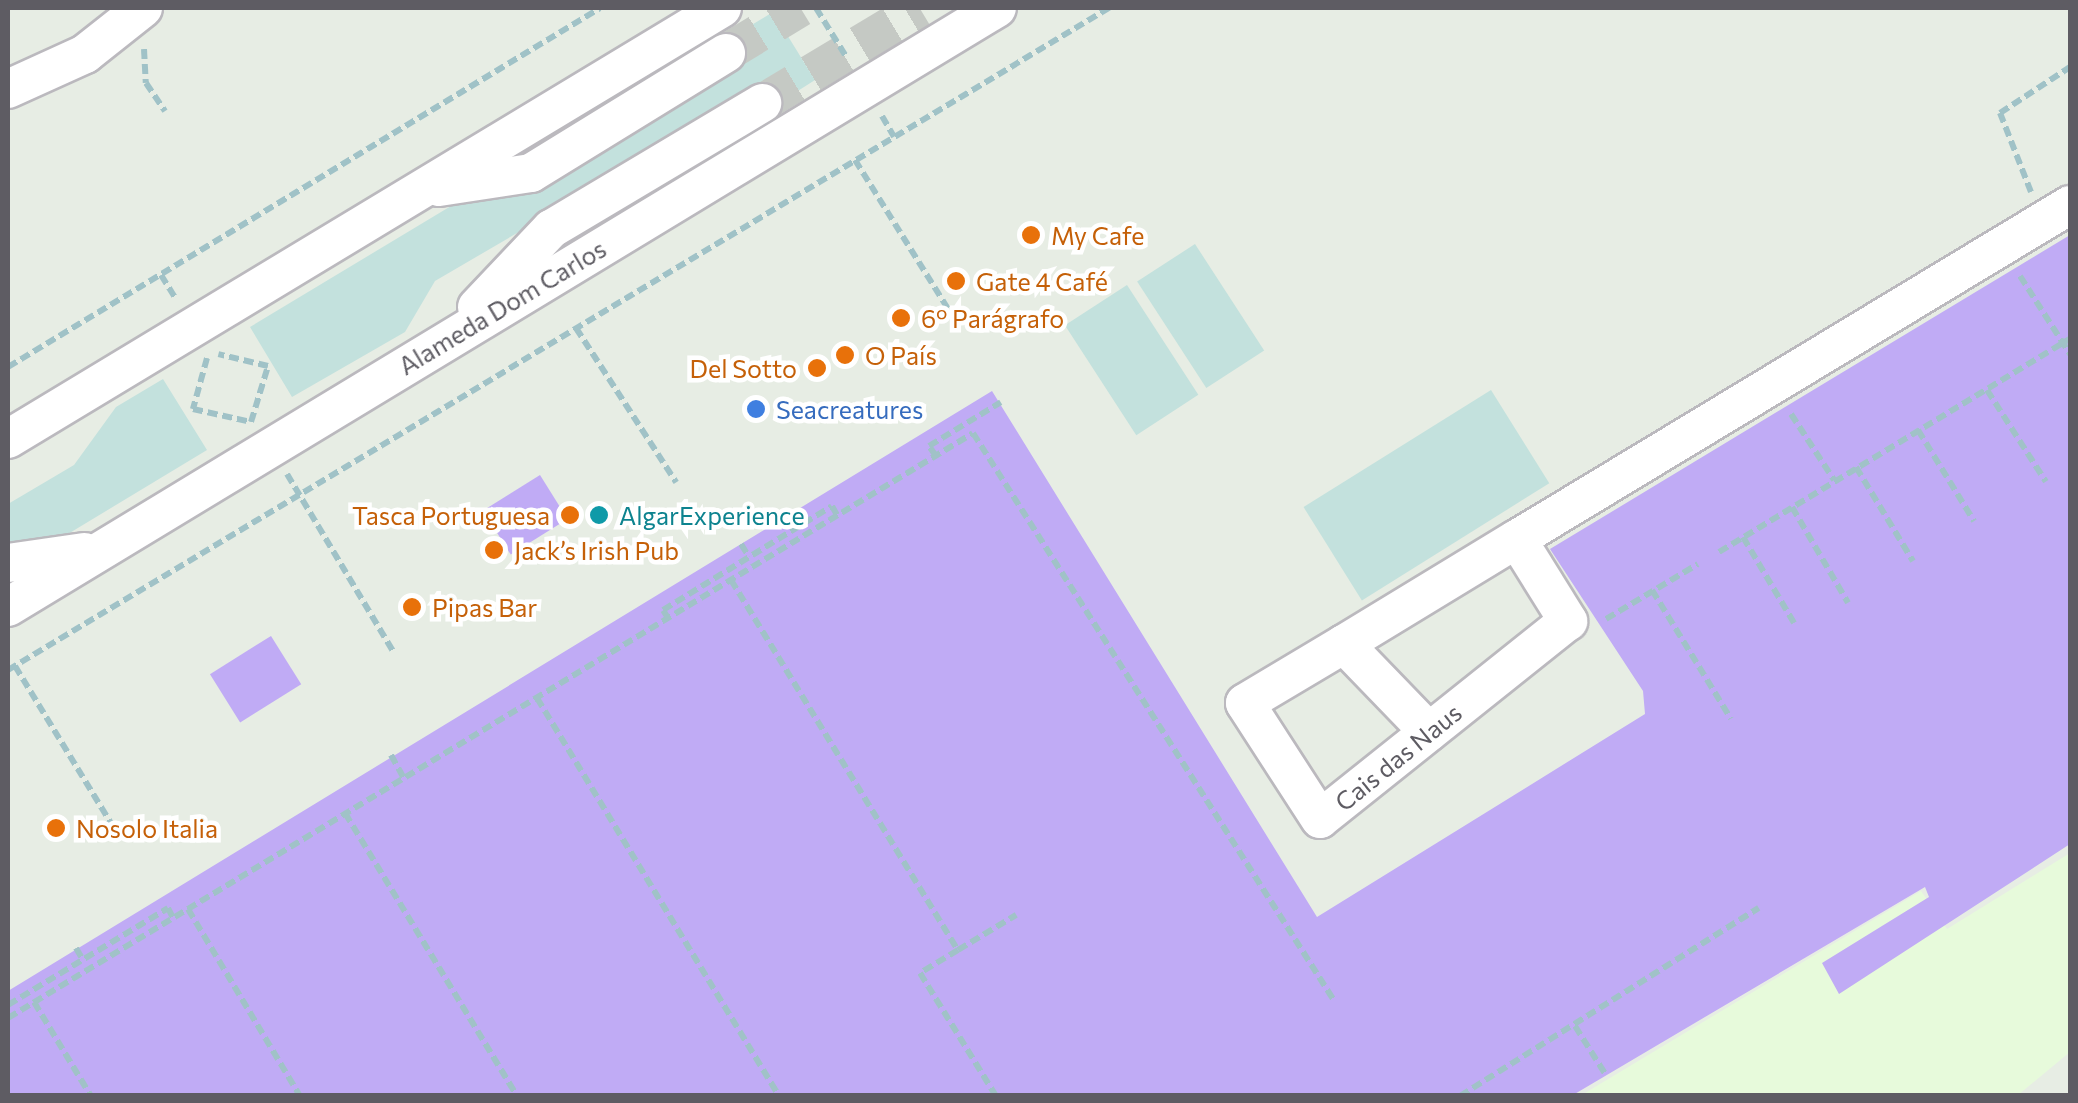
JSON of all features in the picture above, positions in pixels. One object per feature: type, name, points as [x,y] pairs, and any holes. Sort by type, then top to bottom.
[{"type":"street","points":[[8,464],[23,429],[722,8]]},
{"type":"street","name":"Alameda Dom Carlos","points":[[8,606],[997,8]]},
{"type":"street","points":[[8,89],[85,54],[134,15]]},
{"type":"street","points":[[421,190],[531,173],[726,52]]},
{"type":"street","points":[[445,342],[551,228],[762,103]]},
{"type":"street","name":"Cais das Naus","points":[[1517,539],[1568,621],[1320,819],[1245,704],[1517,539],[2056,213]]},
{"type":"street","points":[[8,563],[102,550]]},
{"type":"street","points":[[1344,644],[1429,732]]},
{"type":"path","points":[[8,368],[600,8]]},
{"type":"path","points":[[111,823],[11,668],[1109,8]]},
{"type":"path","points":[[134,15],[148,55],[146,84],[165,110]]},
{"type":"path","points":[[2056,213],[2000,113],[2070,67]]},
{"type":"path","points":[[855,160],[948,309]]},
{"type":"path","points":[[2014,266],[2067,341],[2070,354]]},
{"type":"path","points":[[576,328],[676,482]]},
{"type":"path","points":[[1719,552],[2067,341]]},
{"type":"path","points":[[209,352],[268,366],[252,422],[193,409],[209,352]]},
{"type":"path","points":[[1986,390],[2046,482]]},
{"type":"path","points":[[936,456],[929,446],[1001,402]]},
{"type":"path","points":[[1784,403],[1834,480]]},
{"type":"path","points":[[1918,430],[1974,521]]},
{"type":"path","points":[[8,1018],[973,433],[1335,1002]]},
{"type":"path","points":[[1856,467],[1913,561]]},
{"type":"path","points":[[302,495],[394,653]]},
{"type":"path","points":[[668,618],[663,610],[832,506],[838,515]]},
{"type":"path","points":[[1792,507],[1848,602]]},
{"type":"path","points":[[1743,537],[1794,623]]},
{"type":"path","points":[[741,544],[749,557]]},
{"type":"path","points":[[1606,619],[1698,564]]},
{"type":"path","points":[[731,580],[958,950]]},
{"type":"path","points":[[1652,590],[1731,720]]},
{"type":"path","points":[[537,698],[779,1096]]},
{"type":"path","points":[[391,755],[404,778]]},
{"type":"path","points":[[345,813],[516,1096]]},
{"type":"path","points":[[8,1005],[168,908],[173,918]]},
{"type":"path","points":[[1460,1096],[1759,908]]},
{"type":"path","points":[[188,909],[300,1096]]},
{"type":"path","points":[[996,1096],[920,973],[1016,915]]},
{"type":"path","points":[[76,948],[82,960]]},
{"type":"path","points":[[34,1002],[91,1096]]},
{"type":"path","points":[[1574,1026],[1606,1075]]},
{"type":"shaded area","points":[[773,12],[815,80],[760,115],[750,97],[435,281],[405,332],[292,397],[250,327]]},
{"type":"shaded area","points":[[2070,235],[2070,844],[1839,994],[1822,963],[1929,897],[1925,887],[1573,1095],[8,1095],[8,991],[992,391],[1317,917],[1645,714],[1643,691],[1550,549]]},
{"type":"shaded area","points":[[1195,244],[1264,351],[1206,388],[1137,282]]},
{"type":"shaded area","points":[[1127,285],[1198,395],[1136,435],[1065,325]]},
{"type":"shaded area","points":[[163,379],[207,450],[58,540],[8,546],[8,504],[74,465],[116,407]]},
{"type":"shaded area","points":[[1491,390],[1549,483],[1362,600],[1304,507]]},
{"type":"shaded area","points":[[540,475],[568,519],[511,555],[483,511]]},
{"type":"shaded area","points":[[271,636],[301,684],[240,722],[210,674]]},
{"type":"shaded area","points":[[2070,853],[2070,1052],[2018,1095],[1580,1096],[1921,891],[1947,929]]},
{"type":"tunnel","points":[[726,53],[800,8]]},
{"type":"tunnel","points":[[762,103],[920,8]]},
{"type":"place","name":"My Cafe","points":[[1031,235]]},
{"type":"place","name":"Gate 4 Café","points":[[956,281]]},
{"type":"place","name":"6º Parágrafo","points":[[901,318]]},
{"type":"place","name":"O País","points":[[845,355]]},
{"type":"place","name":"Del Sotto","points":[[817,368]]},
{"type":"place","name":"Seacreatures","points":[[756,409]]},
{"type":"place","name":"Tasca Portuguesa","points":[[570,515]]},
{"type":"place","name":"AlgarExperience","points":[[599,515]]},
{"type":"place","name":"Jack’s Irish Pub","points":[[494,550]]},
{"type":"place","name":"Pipas Bar","points":[[412,607]]},
{"type":"place","name":"Nosolo Italia","points":[[56,828]]}]
